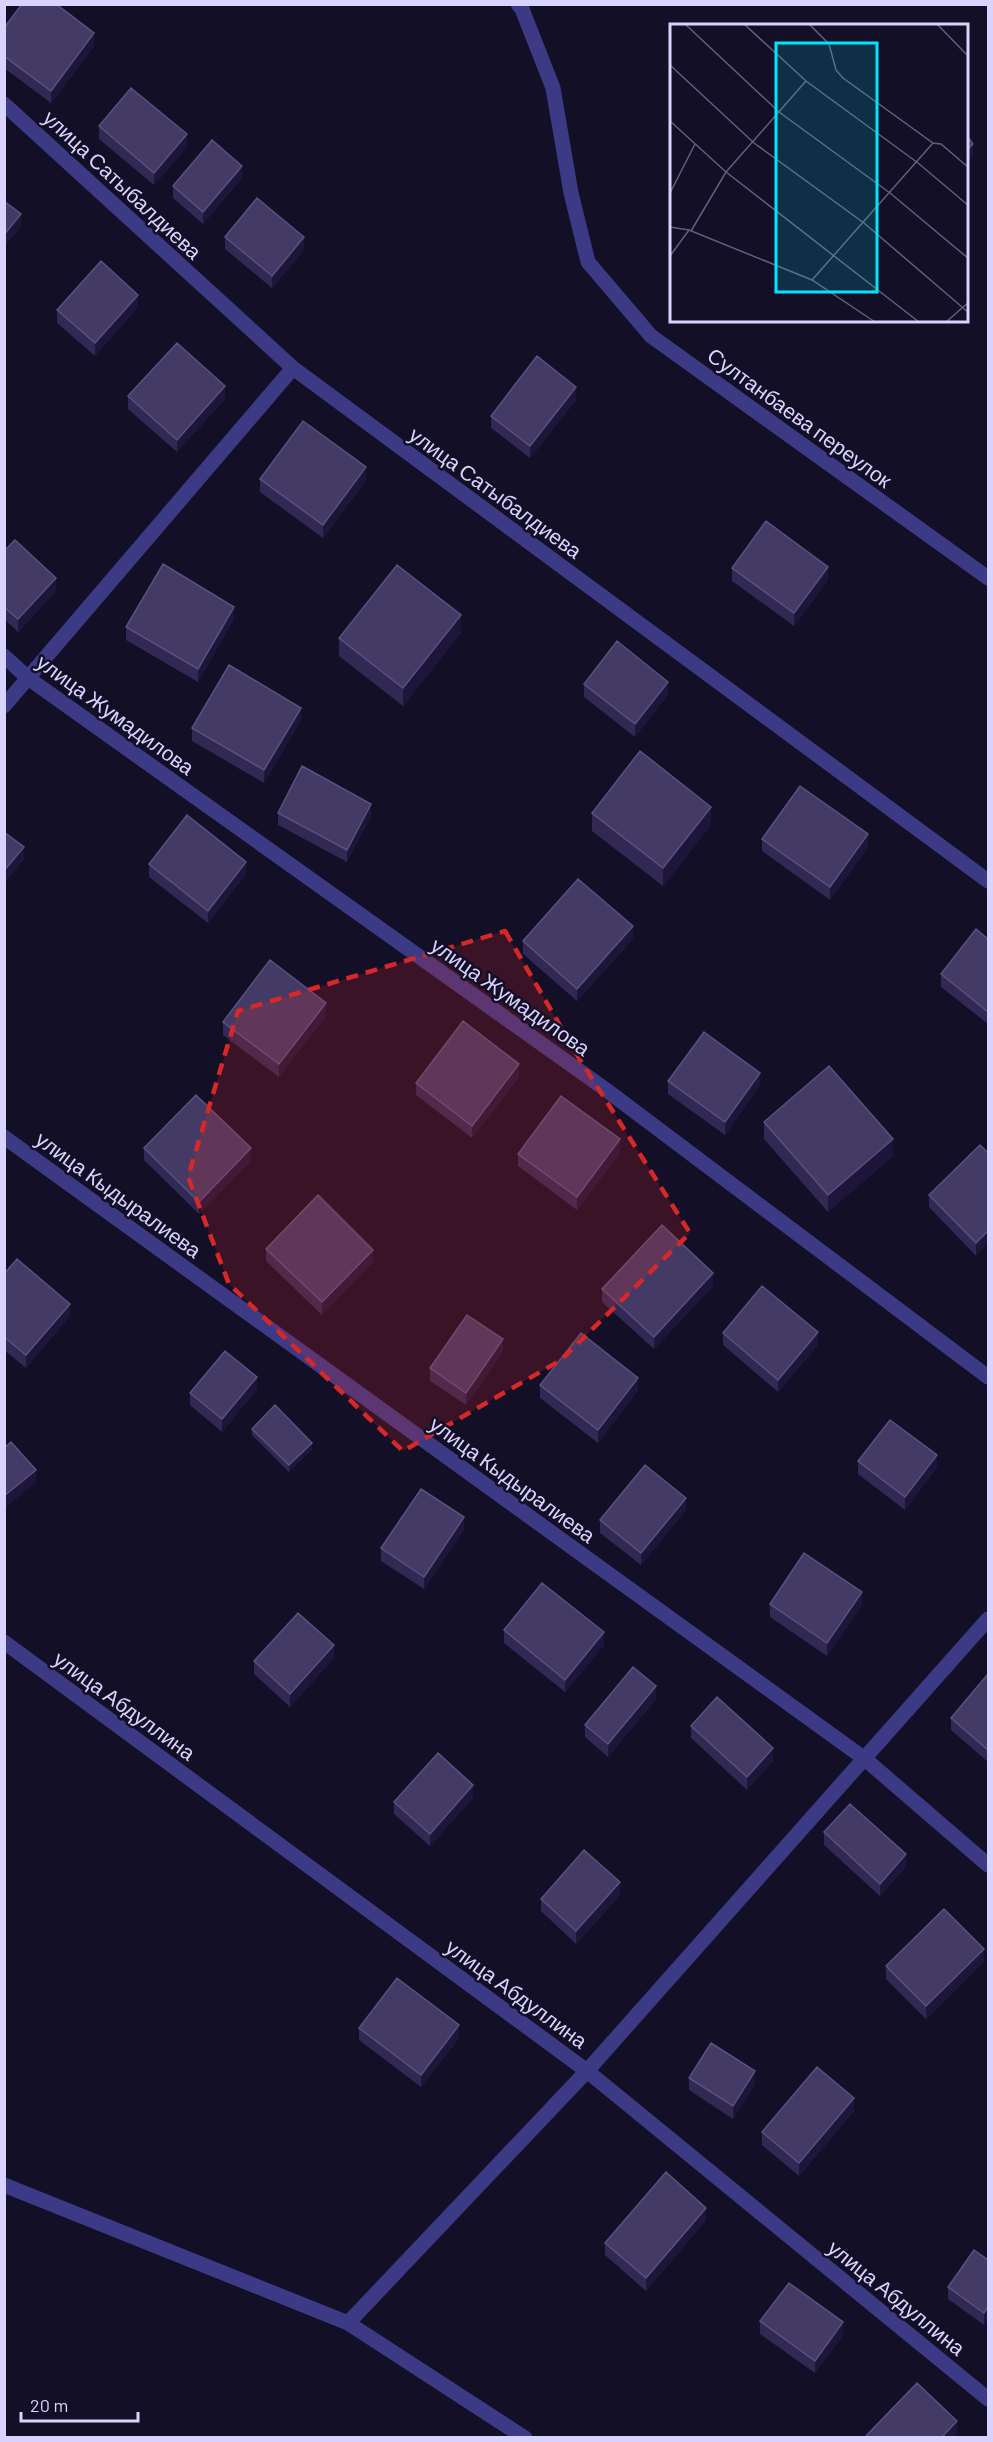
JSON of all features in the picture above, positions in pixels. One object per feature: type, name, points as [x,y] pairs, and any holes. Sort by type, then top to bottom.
[{"type":"street","name":"Султанбаева переулок","points":[[518,4],[554,88],[571,193],[588,262],[651,336],[988,578]]},
{"type":"street","name":"улица Сатыбалдиева","points":[[4,104],[293,368],[988,881]]},
{"type":"street","points":[[4,706],[293,368]]},
{"type":"street","name":"улица Жумадилова","points":[[4,656],[28,678],[605,1089],[988,1377]]},
{"type":"street","name":"улица Кыдыралиева","points":[[4,1137],[865,1759],[988,1865]]},
{"type":"street","points":[[348,2323],[587,2071],[988,1619]]},
{"type":"street","name":"улица Абдуллина","points":[[4,1642],[587,2071],[988,2399]]},
{"type":"street","points":[[4,2185],[348,2323],[525,2438]]},
{"type":"highlighted area","points":[[505,931],[579,1058],[690,1233],[561,1360],[403,1451],[229,1284],[188,1177],[238,1011]]},
{"type":"building","points":[[22,4],[56,4],[94,33],[51,91],[4,56],[4,28]]},
{"type":"building","points":[[131,88],[187,134],[154,173],[99,126]]},
{"type":"building","points":[[212,140],[242,166],[203,212],[173,186]]},
{"type":"building","points":[[257,198],[304,237],[272,276],[225,237]]},
{"type":"building","points":[[4,201],[21,214],[4,235]]},
{"type":"building","points":[[101,261],[138,295],[95,343],[57,310]]},
{"type":"building","points":[[177,343],[225,386],[177,440],[128,396]]},
{"type":"building","points":[[537,356],[576,387],[530,446],[491,416]]},
{"type":"building","points":[[303,421],[366,467],[323,525],[260,479]]},
{"type":"building","points":[[766,521],[828,567],[794,613],[732,568]]},
{"type":"building","points":[[15,540],[56,578],[18,619],[4,607],[4,551]]},
{"type":"building","points":[[163,564],[234,607],[198,669],[126,627]]},
{"type":"building","points":[[397,565],[461,615],[403,688],[339,638]]},
{"type":"building","points":[[617,641],[668,682],[635,724],[584,684]]},
{"type":"building","points":[[229,665],[301,708],[264,770],[192,728]]},
{"type":"building","points":[[640,751],[711,807],[663,868],[592,813]]},
{"type":"building","points":[[302,766],[371,804],[347,850],[278,813]]},
{"type":"building","points":[[800,786],[868,834],[830,887],[762,839]]},
{"type":"building","points":[[187,815],[246,862],[208,911],[149,864]]},
{"type":"building","points":[[4,832],[24,847],[4,871]]},
{"type":"building","points":[[578,879],[633,926],[577,989],[523,941]]},
{"type":"building","points":[[976,929],[988,939],[988,1012],[941,974]]},
{"type":"building","points":[[270,960],[326,1003],[279,1064],[223,1022]]},
{"type":"building","points":[[463,1021],[519,1064],[472,1126],[416,1083]]},
{"type":"building","points":[[704,1032],[760,1073],[725,1122],[668,1081]]},
{"type":"building","points":[[829,1066],[893,1139],[828,1195],[764,1122]]},
{"type":"building","points":[[196,1095],[251,1148],[199,1202],[144,1148]]},
{"type":"building","points":[[561,1096],[620,1139],[577,1197],[518,1154]]},
{"type":"building","points":[[980,1145],[988,1153],[988,1231],[976,1243],[929,1195]]},
{"type":"building","points":[[318,1195],[373,1250],[322,1302],[266,1249]]},
{"type":"building","points":[[662,1225],[713,1273],[654,1337],[602,1289]]},
{"type":"building","points":[[17,1259],[70,1304],[26,1355],[4,1337],[4,1274]]},
{"type":"building","points":[[762,1286],[818,1332],[778,1380],[723,1333]]},
{"type":"building","points":[[467,1315],[503,1339],[466,1393],[430,1368]]},
{"type":"building","points":[[581,1333],[638,1378],[598,1430],[540,1385]]},
{"type":"building","points":[[225,1351],[257,1377],[222,1419],[190,1393]]},
{"type":"building","points":[[275,1405],[312,1443],[289,1465],[252,1429]]},
{"type":"building","points":[[890,1420],[937,1455],[905,1497],[858,1461]]},
{"type":"building","points":[[11,1442],[36,1470],[4,1496],[4,1448]]},
{"type":"building","points":[[645,1465],[686,1498],[641,1553],[600,1520]]},
{"type":"building","points":[[421,1489],[464,1517],[424,1577],[381,1548]]},
{"type":"building","points":[[804,1553],[862,1592],[827,1643],[770,1604]]},
{"type":"building","points":[[542,1583],[604,1632],[565,1680],[504,1630]]},
{"type":"building","points":[[298,1613],[334,1645],[290,1694],[254,1661]]},
{"type":"building","points":[[633,1667],[656,1686],[608,1744],[585,1725]]},
{"type":"building","points":[[988,1674],[988,1750],[951,1718]]},
{"type":"building","points":[[717,1697],[773,1748],[747,1777],[691,1726]]},
{"type":"building","points":[[438,1753],[473,1785],[430,1834],[394,1802]]},
{"type":"building","points":[[850,1804],[906,1854],[880,1884],[824,1832]]},
{"type":"building","points":[[584,1850],[620,1882],[576,1931],[541,1899]]},
{"type":"building","points":[[944,1909],[984,1949],[926,2006],[886,1966]]},
{"type":"building","points":[[397,1978],[459,2025],[421,2075],[359,2028]]},
{"type":"building","points":[[711,2043],[755,2071],[733,2106],[689,2078]]},
{"type":"building","points":[[817,2067],[854,2098],[799,2163],[762,2132]]},
{"type":"building","points":[[666,2172],[706,2208],[646,2278],[605,2243]]},
{"type":"building","points":[[974,2250],[988,2260],[988,2307],[984,2313],[948,2287]]},
{"type":"building","points":[[789,2283],[843,2322],[815,2361],[760,2321]]},
{"type":"building","points":[[917,2383],[957,2421],[941,2438],[864,2438]]}]
